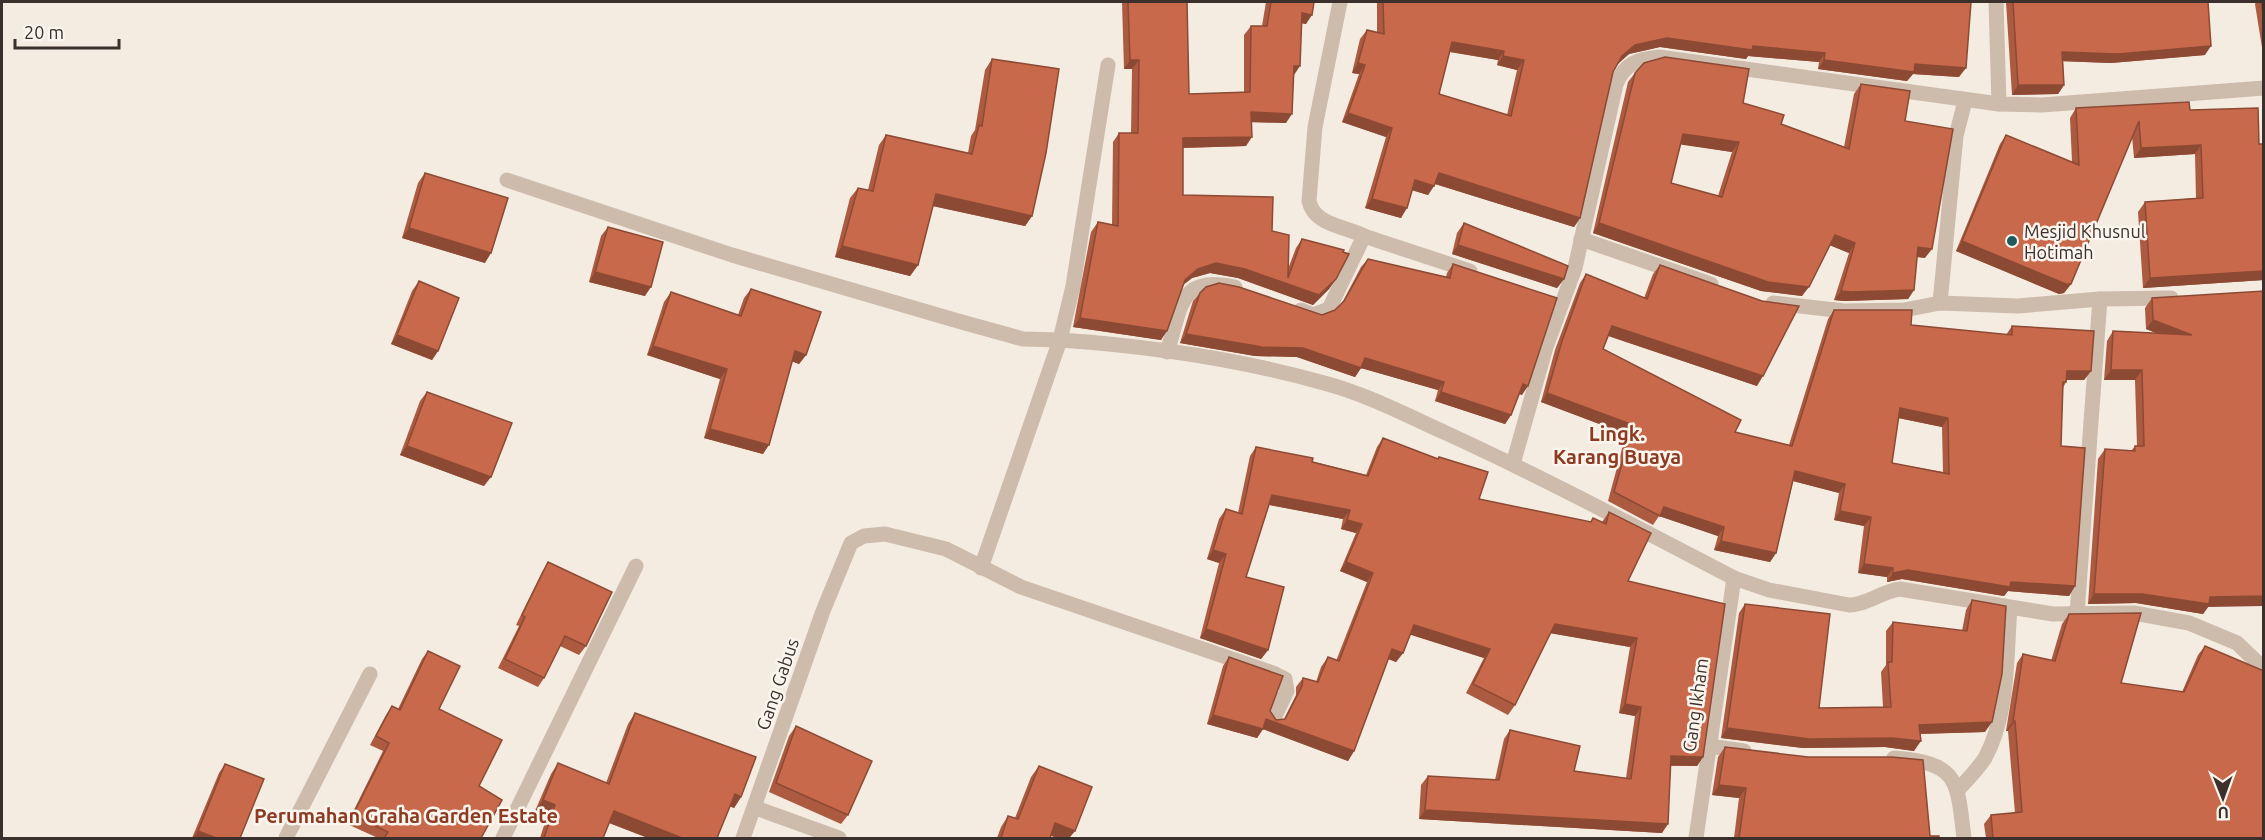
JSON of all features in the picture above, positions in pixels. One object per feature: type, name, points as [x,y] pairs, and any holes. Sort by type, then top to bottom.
[{"type":"street","points":[[1341,2],[1315,127],[1309,201],[1312,213],[1321,220],[1364,236],[1486,276]]},
{"type":"street","points":[[1996,2],[2000,104]]},
{"type":"street","points":[[1513,464],[1559,299],[1581,239],[1616,84],[1628,64],[1642,58],[1678,59],[2000,104],[2042,105],[2264,88]]},
{"type":"street","points":[[1108,65],[1073,286],[1060,340],[981,568],[1021,586],[1285,679],[1287,691],[1273,720]]},
{"type":"street","points":[[1940,303],[1956,136],[1965,100]]},
{"type":"street","points":[[507,180],[732,255],[1023,339],[1126,344],[1325,383],[1391,408],[1513,464],[1734,578],[1769,590],[1849,605],[1863,602],[1882,592],[1900,589],[2052,614],[2134,613],[2188,623],[2237,643],[2264,669]]},
{"type":"street","points":[[1291,307],[1313,315],[1329,309],[1364,236]]},
{"type":"street","points":[[1581,239],[1728,290]]},
{"type":"street","points":[[1167,352],[1185,296],[1195,287],[1212,282],[1246,291]]},
{"type":"street","points":[[1759,301],[1844,311],[1904,310],[1940,303],[2018,306],[2100,299],[2190,297]]},
{"type":"street","points":[[2077,614],[2100,299]]},
{"type":"street","name":"Gang Gabus","points":[[743,838],[756,808],[823,611],[851,543],[864,536],[885,534],[946,549],[981,568]]},
{"type":"street","points":[[503,838],[636,566]]},
{"type":"street","name":"Gang Ikham","points":[[1696,838],[1734,578]]},
{"type":"street","points":[[1958,790],[1983,760],[1994,738],[2002,706],[2010,608]]},
{"type":"street","points":[[286,838],[370,674]]},
{"type":"street","points":[[1709,746],[1762,754]]},
{"type":"street","points":[[1875,757],[1934,763],[1958,790],[1964,838]]},
{"type":"street","points":[[756,808],[839,838]]},
{"type":"building","points":[[1128,2],[1187,2],[1189,94],[1250,92],[1251,26],[1267,26],[1271,2],[1314,2],[1312,15],[1302,13],[1300,66],[1294,66],[1292,114],[1251,112],[1252,137],[1183,138],[1183,195],[1273,197],[1272,231],[1289,235],[1288,278],[1302,239],[1344,250],[1343,252],[1349,254],[1336,279],[1319,295],[1245,269],[1216,263],[1198,269],[1185,280],[1167,331],[1080,318],[1098,222],[1118,226],[1119,133],[1138,133],[1139,60],[1130,60]]},
{"type":"building","points":[[1383,2],[1971,2],[1966,68],[1915,64],[1914,72],[1824,60],[1825,53],[1753,46],[1752,50],[1667,38],[1635,45],[1622,56],[1613,72],[1580,218],[1439,173],[1434,186],[1415,180],[1407,208],[1372,199],[1392,128],[1348,113],[1365,65],[1358,63],[1367,30],[1384,34]],"holes":[[[1452,42],[1504,51],[1503,56],[1524,60],[1511,116],[1439,94]]]},
{"type":"building","points":[[2013,2],[2208,2],[2211,46],[2118,54],[2062,52],[2064,85],[2018,85]]},
{"type":"building","points":[[1665,57],[1749,69],[1743,103],[1784,115],[1781,124],[1849,149],[1861,84],[1910,91],[1905,121],[1953,129],[1932,249],[1918,247],[1914,290],[1841,291],[1855,243],[1835,235],[1809,287],[1768,282],[1599,223],[1635,73],[1644,63]],"holes":[[[1683,134],[1739,142],[1722,197],[1671,183]]]},
{"type":"building","points":[[992,59],[1059,69],[1046,153],[1032,216],[936,194],[918,265],[842,246],[858,188],[873,191],[886,135],[972,154],[979,125],[982,126]]},
{"type":"building","points":[[2189,102],[2190,110],[2258,108],[2259,144],[2264,144],[2264,271],[2150,278],[2145,202],[2203,198],[2201,145],[2141,148],[2139,121],[2071,284],[2066,284],[1962,241],[2006,135],[2079,165],[2076,108]]},
{"type":"building","points":[[425,173],[508,198],[491,253],[409,228]]},
{"type":"building","points":[[1464,223],[1568,266],[1564,279],[1458,245]]},
{"type":"building","points":[[608,227],[663,242],[651,287],[595,272]]},
{"type":"building","points":[[1368,259],[1450,278],[1453,264],[1557,298],[1528,386],[1523,384],[1511,415],[1441,392],[1444,382],[1365,358],[1361,368],[1303,348],[1262,347],[1186,334],[1200,293],[1206,287],[1219,283],[1239,287],[1322,315],[1335,310],[1344,301]]},
{"type":"building","points":[[1660,265],[1762,301],[1799,306],[1763,376],[1612,326],[1603,349],[1741,420],[1735,432],[1792,446],[1834,310],[1912,310],[1911,325],[2012,335],[2012,326],[2094,331],[2091,371],[2067,371],[2066,382],[2063,382],[2061,446],[2085,448],[2075,586],[2011,582],[2010,587],[1908,570],[1893,573],[1893,568],[1864,564],[1871,517],[1840,511],[1845,484],[1795,471],[1776,553],[1721,541],[1724,527],[1664,507],[1660,516],[1614,492],[1633,425],[1547,393],[1562,341],[1586,274],[1647,299]],"holes":[[[1900,408],[1948,418],[1949,474],[1892,463]]]},
{"type":"building","points":[[419,281],[459,298],[438,351],[397,335]]},
{"type":"building","points":[[751,289],[821,312],[806,355],[795,351],[769,445],[710,429],[727,369],[653,346],[671,292],[741,316]]},
{"type":"building","points":[[2264,291],[2264,596],[2210,597],[2209,604],[2142,594],[2094,594],[2105,449],[2135,451],[2135,446],[2144,446],[2142,370],[2111,370],[2113,331],[2192,335],[2153,320],[2152,298]]},
{"type":"building","points":[[427,392],[512,423],[491,477],[407,446]]},
{"type":"building","points":[[1383,438],[1438,459],[1439,457],[1488,472],[1479,499],[1591,522],[1593,518],[1606,524],[1609,512],[1651,533],[1628,581],[1725,604],[1703,757],[1671,756],[1668,824],[1425,810],[1428,776],[1499,780],[1510,730],[1580,746],[1574,771],[1631,779],[1641,707],[1625,704],[1637,638],[1555,624],[1515,705],[1473,684],[1490,649],[1414,625],[1403,653],[1392,649],[1354,751],[1266,719],[1263,729],[1213,715],[1229,657],[1283,676],[1270,711],[1276,720],[1285,719],[1302,686],[1303,678],[1318,682],[1328,657],[1339,661],[1373,573],[1346,562],[1362,524],[1347,520],[1350,510],[1272,495],[1246,577],[1284,587],[1268,650],[1206,629],[1226,554],[1213,550],[1226,509],[1242,514],[1256,447],[1313,458],[1312,462],[1368,476]]},
{"type":"building","points":[[548,562],[612,592],[586,646],[565,636],[544,678],[505,659],[525,617],[522,615]]},
{"type":"building","points":[[1972,600],[2006,606],[2002,674],[1992,722],[1919,725],[1921,741],[1892,738],[1809,739],[1727,728],[1745,604],[1830,614],[1819,708],[1891,707],[1888,662],[1892,662],[1893,622],[1967,631]]},
{"type":"building","points":[[2141,613],[2121,683],[2184,692],[2205,646],[2264,671],[2264,838],[1993,838],[1991,815],[2022,812],[2015,721],[2013,721],[2023,654],[2055,661],[2069,614]]},
{"type":"building","points":[[428,651],[460,666],[439,709],[502,740],[479,786],[502,800],[481,838],[384,838],[388,832],[353,815],[389,743],[376,736],[392,706],[400,710]]},
{"type":"building","points":[[635,713],[756,757],[741,797],[735,794],[717,838],[682,838],[614,811],[603,838],[544,838],[555,805],[543,800],[558,763],[609,784]]},
{"type":"building","points":[[796,726],[872,761],[848,815],[776,783]]},
{"type":"building","points":[[1725,747],[1808,757],[1892,757],[1923,760],[1930,836],[1939,836],[1939,838],[1739,838],[1746,788],[1719,785]]},
{"type":"building","points":[[225,764],[264,779],[240,838],[216,838],[198,831]]},
{"type":"building","points":[[1039,766],[1092,787],[1075,831],[1055,823],[1050,838],[1001,838],[1008,816],[1018,819]]},
{"type":"place","name":"Mesjid Khusnul Hotimah","points":[[2012,241]]},
{"type":"district","name":"Lingk. Karang Buaya","points":[[1617,444]]},
{"type":"district","name":"Perumahan Graha Garden Estate","points":[[406,815]]}]
